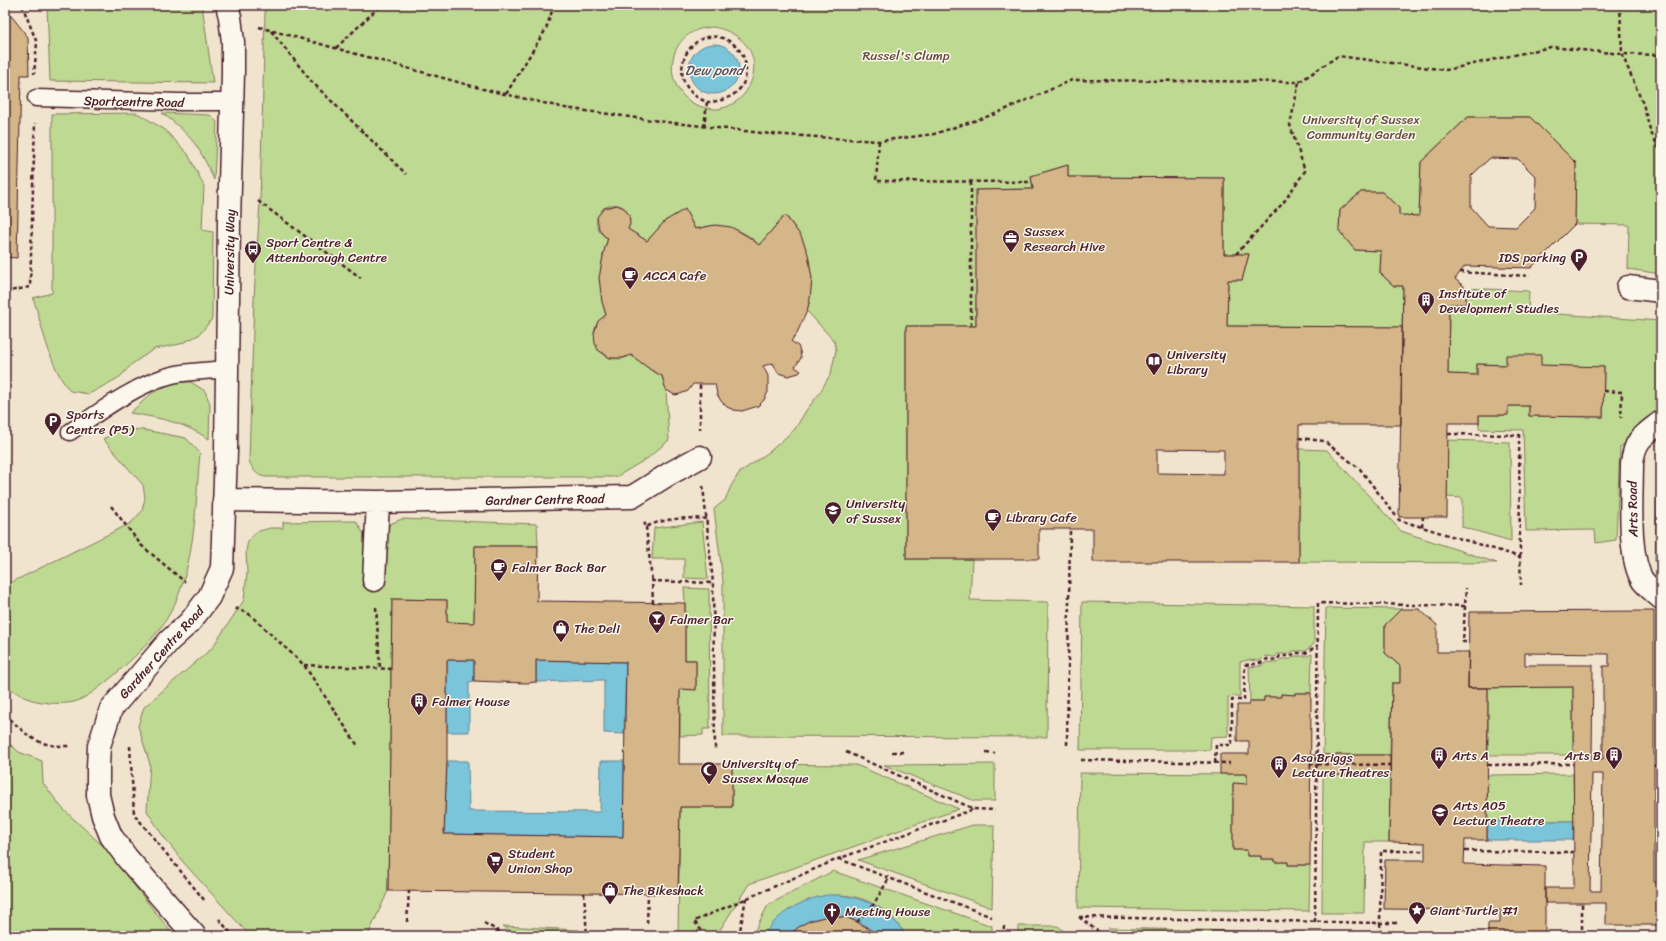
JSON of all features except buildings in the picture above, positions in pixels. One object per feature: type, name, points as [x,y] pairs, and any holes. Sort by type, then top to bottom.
[{"type":"street","name":"University Way","points":[[224,500],[234,42],[228,11]]},
{"type":"street","points":[[1628,287],[1661,291]]},
{"type":"street","points":[[1640,438],[1661,422]]},
{"type":"street","name":"Arts Road","points":[[1640,438],[1634,450],[1632,464],[1633,553],[1636,567],[1644,582],[1661,598]]},
{"type":"street","points":[[632,498],[669,474],[700,457]]},
{"type":"street","name":"Gardner Centre Road","points":[[195,936],[127,858],[111,836],[103,816],[98,795],[98,756],[111,709],[169,641],[190,622],[209,597],[222,568],[224,500],[378,502],[632,498]]},
{"type":"street","points":[[374,580],[378,502]]},
{"type":"lane","name":"Sportcentre Road","points":[[36,98],[233,102]]},
{"type":"lane","points":[[70,432],[109,405],[154,381],[172,375],[227,369]]},
{"type":"path","points":[[5,292],[30,287],[36,98],[33,86],[37,44],[22,5]]},
{"type":"path","points":[[336,48],[381,5]]},
{"type":"path","points":[[506,94],[546,30],[554,5]]},
{"type":"path","points":[[1620,5],[1622,54],[1643,104],[1651,133],[1661,152]]},
{"type":"path","points":[[228,11],[271,31],[506,94],[565,108],[704,127],[771,134],[879,141],[934,134],[995,114],[1072,80],[1299,82],[1338,56],[1446,70],[1550,47],[1622,54],[1661,55]]},
{"type":"path","points":[[271,31],[312,82],[406,174]]},
{"type":"path","points":[[716,37],[733,43],[740,50],[745,60],[745,80],[734,95],[726,100],[719,102],[707,102],[692,94],[684,83],[682,65],[684,57],[690,47],[701,40],[716,37]]},
{"type":"path","points":[[1236,254],[1283,203],[1306,171],[1290,125],[1299,82]]},
{"type":"path","points":[[704,127],[707,102]]},
{"type":"path","points":[[879,141],[876,181],[1032,182]]},
{"type":"path","points":[[971,182],[971,326]]},
{"type":"path","points":[[257,201],[361,278]]},
{"type":"path","points":[[1460,272],[1530,276]]},
{"type":"path","points":[[700,384],[700,457],[713,583],[715,751]]},
{"type":"path","points":[[1604,391],[1622,392],[1621,430],[1640,438]]},
{"type":"path","points":[[1448,434],[1519,435],[1521,585]]},
{"type":"path","points":[[1299,438],[1324,441],[1360,469],[1399,520],[1520,557]]},
{"type":"path","points":[[632,498],[646,527],[653,603]]},
{"type":"path","points":[[111,506],[141,545],[188,585]]},
{"type":"path","points":[[1422,527],[1423,517]]},
{"type":"path","points":[[646,527],[657,521],[707,518]]},
{"type":"path","points":[[1067,745],[1070,529]]},
{"type":"path","points":[[374,580],[380,667]]},
{"type":"path","points":[[652,581],[713,583]]},
{"type":"path","points":[[1466,588],[1463,642],[1469,642]]},
{"type":"path","points":[[1315,922],[1318,603],[1465,606]]},
{"type":"path","points":[[229,606],[249,614],[304,665],[358,746]]},
{"type":"path","points":[[5,609],[9,618],[7,660],[5,665]]},
{"type":"path","points":[[1215,762],[1216,745],[1232,745],[1232,700],[1244,700],[1245,665],[1261,663],[1267,659],[1277,660],[1280,656],[1290,656],[1295,653],[1306,653],[1318,645]]},
{"type":"path","points":[[304,665],[380,667],[391,669]]},
{"type":"path","points":[[5,714],[27,735],[41,743],[98,756]]},
{"type":"path","points":[[130,746],[134,814],[208,906]]},
{"type":"path","points":[[846,752],[974,809],[995,810]]},
{"type":"path","points":[[892,752],[903,752]]},
{"type":"path","points":[[986,752],[995,753]]},
{"type":"path","points":[[1080,760],[1230,763]]},
{"type":"path","points":[[1310,764],[1390,765]]},
{"type":"path","points":[[1488,765],[1573,764]]},
{"type":"path","points":[[1655,766],[1661,766]]},
{"type":"path","points":[[706,936],[694,921],[838,859],[974,809]]},
{"type":"path","points":[[1380,936],[1381,851],[1425,851]]},
{"type":"path","points":[[1465,852],[1574,852]]},
{"type":"path","points":[[838,859],[992,917]]},
{"type":"path","points":[[858,922],[874,904],[889,878]]},
{"type":"path","points":[[407,922],[408,891]]},
{"type":"path","points":[[584,893],[587,936]]},
{"type":"path","points":[[647,923],[648,894]]},
{"type":"path","points":[[739,936],[746,898]]},
{"type":"path","points":[[1582,903],[1582,936]]},
{"type":"path","points":[[1104,936],[1079,917],[1397,923]]},
{"type":"path","points":[[218,918],[233,936]]},
{"type":"path","points":[[484,922],[506,936]]},
{"type":"path","points":[[1004,926],[1004,936]]},
{"type":"shaded area","name":"University of Sussex","points":[[5,5],[367,5],[680,44],[689,35],[700,29],[712,27],[724,29],[736,35],[744,42],[751,54],[754,68],[753,78],[1661,113],[1661,936],[5,936]]},
{"type":"green space","points":[[47,5],[202,5],[213,83],[50,81]]},
{"type":"green space","points":[[262,5],[1661,5],[1661,274],[1628,269],[1629,225],[1575,224],[1576,163],[1530,117],[1468,117],[1421,162],[1419,216],[1399,215],[1399,208],[1382,192],[1361,192],[1340,210],[1339,231],[1355,250],[1381,251],[1380,273],[1394,286],[1403,286],[1402,327],[1227,326],[1228,280],[1242,280],[1249,254],[1224,254],[1224,178],[1068,177],[1068,165],[1031,176],[1033,189],[977,190],[976,326],[906,326],[906,559],[972,559],[970,600],[1048,602],[1047,737],[723,736],[723,581],[714,509],[725,500],[739,473],[769,452],[795,429],[807,409],[819,394],[831,373],[836,350],[834,341],[807,311],[810,298],[811,272],[809,260],[800,236],[785,215],[759,245],[745,234],[737,230],[721,226],[695,229],[685,210],[665,221],[647,241],[628,229],[630,219],[625,209],[618,205],[610,205],[603,209],[598,216],[597,223],[599,231],[608,238],[601,267],[601,286],[603,305],[606,315],[598,323],[595,332],[595,341],[598,348],[604,355],[621,359],[631,355],[651,370],[662,376],[666,390],[669,440],[648,458],[616,477],[265,477],[259,475],[249,461],[254,298],[260,202],[265,11]],"holes":[[[712,27],[735,35],[750,50],[754,70],[751,81],[745,93],[736,102],[729,106],[717,109],[700,106],[686,98],[677,87],[673,74],[673,60],[677,47],[686,36],[700,29]]]},
{"type":"green space","points":[[137,113],[164,129],[188,154],[204,186],[202,230],[213,232],[212,319],[199,335],[180,344],[154,349],[132,364],[120,377],[89,394],[70,391],[57,370],[47,346],[33,298],[52,293],[52,114]]},
{"type":"green space","points":[[162,113],[210,115],[217,122],[214,180],[194,142]]},
{"type":"green space","points":[[1466,288],[1529,291],[1528,312],[1661,321],[1661,417],[1620,447],[1616,540],[1596,543],[1595,530],[1526,531],[1523,430],[1479,429],[1479,415],[1507,415],[1508,406],[1529,406],[1529,416],[1603,417],[1604,367],[1477,364],[1477,375],[1448,374],[1449,304],[1466,304]]},
{"type":"green space","points":[[175,382],[191,382],[205,391],[210,404],[209,439],[180,424],[130,413],[152,393]]},
{"type":"green space","points":[[121,429],[144,430],[186,438],[200,453],[193,538],[186,572],[179,594],[167,619],[155,635],[117,673],[93,692],[74,702],[68,703],[50,703],[26,698],[5,685],[5,583],[12,582],[131,523],[142,511],[145,498],[143,485],[103,439]]},
{"type":"green space","points":[[1447,440],[1510,442],[1511,541],[1462,527],[1462,498],[1447,497]]},
{"type":"green space","points":[[1299,449],[1327,450],[1401,531],[1497,563],[1299,562]]},
{"type":"green space","points":[[1661,461],[1661,561],[1655,561],[1658,464]]},
{"type":"green space","points":[[402,519],[537,524],[538,546],[475,546],[474,623],[447,622],[447,600],[392,599],[388,891],[369,933],[371,936],[250,936],[183,862],[161,833],[147,811],[150,764],[138,726],[144,707],[212,648],[244,600],[247,573],[246,551],[248,541],[256,532],[270,528],[283,528],[283,522],[356,521],[364,534],[364,586],[381,586],[386,528],[392,523]]},
{"type":"green space","points":[[702,522],[708,579],[684,578],[684,559],[652,559],[654,528]]},
{"type":"green space","points":[[684,588],[709,589],[710,729],[703,729],[703,735],[680,736],[680,689],[696,689],[696,660],[685,660]]},
{"type":"green space","points":[[1082,602],[1314,606],[1314,644],[1306,651],[1293,651],[1289,654],[1278,654],[1275,657],[1265,656],[1260,661],[1248,660],[1240,662],[1240,696],[1228,697],[1228,736],[1211,737],[1210,750],[1080,750]]},
{"type":"green space","points":[[1326,608],[1401,609],[1385,625],[1385,653],[1400,666],[1400,683],[1392,683],[1390,755],[1323,755]]},
{"type":"green space","points":[[1312,654],[1311,693],[1295,693],[1295,695],[1281,694],[1281,697],[1264,697],[1264,701],[1250,701],[1249,667],[1261,666],[1267,662],[1277,663],[1281,659],[1291,659],[1294,656],[1307,656]]},
{"type":"green space","points":[[1573,687],[1573,755],[1488,755],[1488,688]]},
{"type":"green space","points":[[5,740],[19,752],[42,761],[43,783],[62,808],[104,847],[174,936],[5,936]]},
{"type":"green space","points":[[732,764],[856,765],[959,809],[749,884],[716,936],[595,936],[595,933],[678,934],[680,807],[732,807]]},
{"type":"green space","points":[[995,764],[995,801],[975,801],[884,765]]},
{"type":"green space","points":[[1080,773],[1247,774],[1247,784],[1233,784],[1233,850],[1247,850],[1247,856],[1261,856],[1261,859],[1275,859],[1275,862],[1288,862],[1288,865],[1310,865],[1309,911],[1078,908]]},
{"type":"green space","points":[[1573,774],[1574,821],[1488,821],[1487,775]]},
{"type":"green space","points":[[1323,775],[1390,775],[1389,842],[1365,842],[1364,913],[1322,913]]},
{"type":"green space","points":[[973,825],[994,825],[992,908],[858,860]]},
{"type":"green space","points":[[833,871],[992,926],[992,936],[906,936],[895,921],[881,909],[866,901],[850,896],[834,895],[817,898],[801,904],[779,919],[770,927],[764,936],[752,936],[768,905]]},
{"type":"green space","points":[[503,926],[579,930],[579,936],[518,936]]},
{"type":"green space","points":[[1018,926],[1058,926],[1069,936],[1018,936]]},
{"type":"green space","points":[[1108,928],[1364,934],[1364,936],[1118,936]]},
{"type":"water","name":"Dew pond","points":[[714,44],[723,46],[732,51],[737,60],[739,69],[737,78],[732,87],[723,92],[714,94],[705,92],[696,87],[691,78],[689,69],[691,60],[696,51],[705,46]]},
{"type":"water","points":[[447,660],[474,660],[474,681],[469,682],[469,732],[447,732]]},
{"type":"water","points":[[536,660],[626,662],[624,734],[604,733],[604,680],[536,682]]},
{"type":"water","points":[[447,761],[468,761],[469,811],[600,812],[601,761],[624,761],[623,837],[444,834]]},
{"type":"water","points":[[1488,821],[1574,821],[1573,840],[1487,840]]},
{"type":"water","points":[[827,895],[851,897],[872,904],[891,917],[906,936],[877,936],[868,927],[857,921],[845,917],[832,916],[808,922],[797,928],[788,936],[764,936],[782,914],[799,904]]},
{"type":"place","name":"Sussex Research Hive","points":[[1011,253]]},
{"type":"place","name":"Sport Centre & Attenborough Centre","points":[[253,264]]},
{"type":"place","name":"IDS parking","points":[[1579,272]]},
{"type":"place","name":"ACCA Cafe","points":[[630,290]]},
{"type":"place","name":"Institute of Development Studies","points":[[1426,315]]},
{"type":"place","name":"University Library","points":[[1154,376]]},
{"type":"place","name":"Sports Centre (P5)","points":[[53,436]]},
{"type":"place","name":"University of Sussex","points":[[833,525]]},
{"type":"place","name":"Library Cafe","points":[[993,532]]},
{"type":"place","name":"Falmer Back Bar","points":[[499,582]]},
{"type":"place","name":"Falmer Bar","points":[[657,634]]},
{"type":"place","name":"The Deli","points":[[561,643]]},
{"type":"place","name":"Falmer House","points":[[419,716]]},
{"type":"place","name":"Arts A","points":[[1439,770]]},
{"type":"place","name":"Arts B","points":[[1614,770]]},
{"type":"place","name":"Asa Briggs Lecture Theatres","points":[[1279,779]]},
{"type":"place","name":"University of Sussex Mosque","points":[[709,785]]},
{"type":"place","name":"Arts A05 Lecture Theatre","points":[[1440,827]]},
{"type":"place","name":"Student Union Shop","points":[[495,875]]},
{"type":"place","name":"The Bikeshack","points":[[610,905]]},
{"type":"place","name":"Giant Turtle #1","points":[[1417,925]]},
{"type":"place","name":"Meeting House","points":[[832,926]]},
{"type":"park label","name":"Russel's Clump","points":[[906,55]]},
{"type":"park label","name":"University of Sussex Community Garden","points":[[1361,126]]}]
